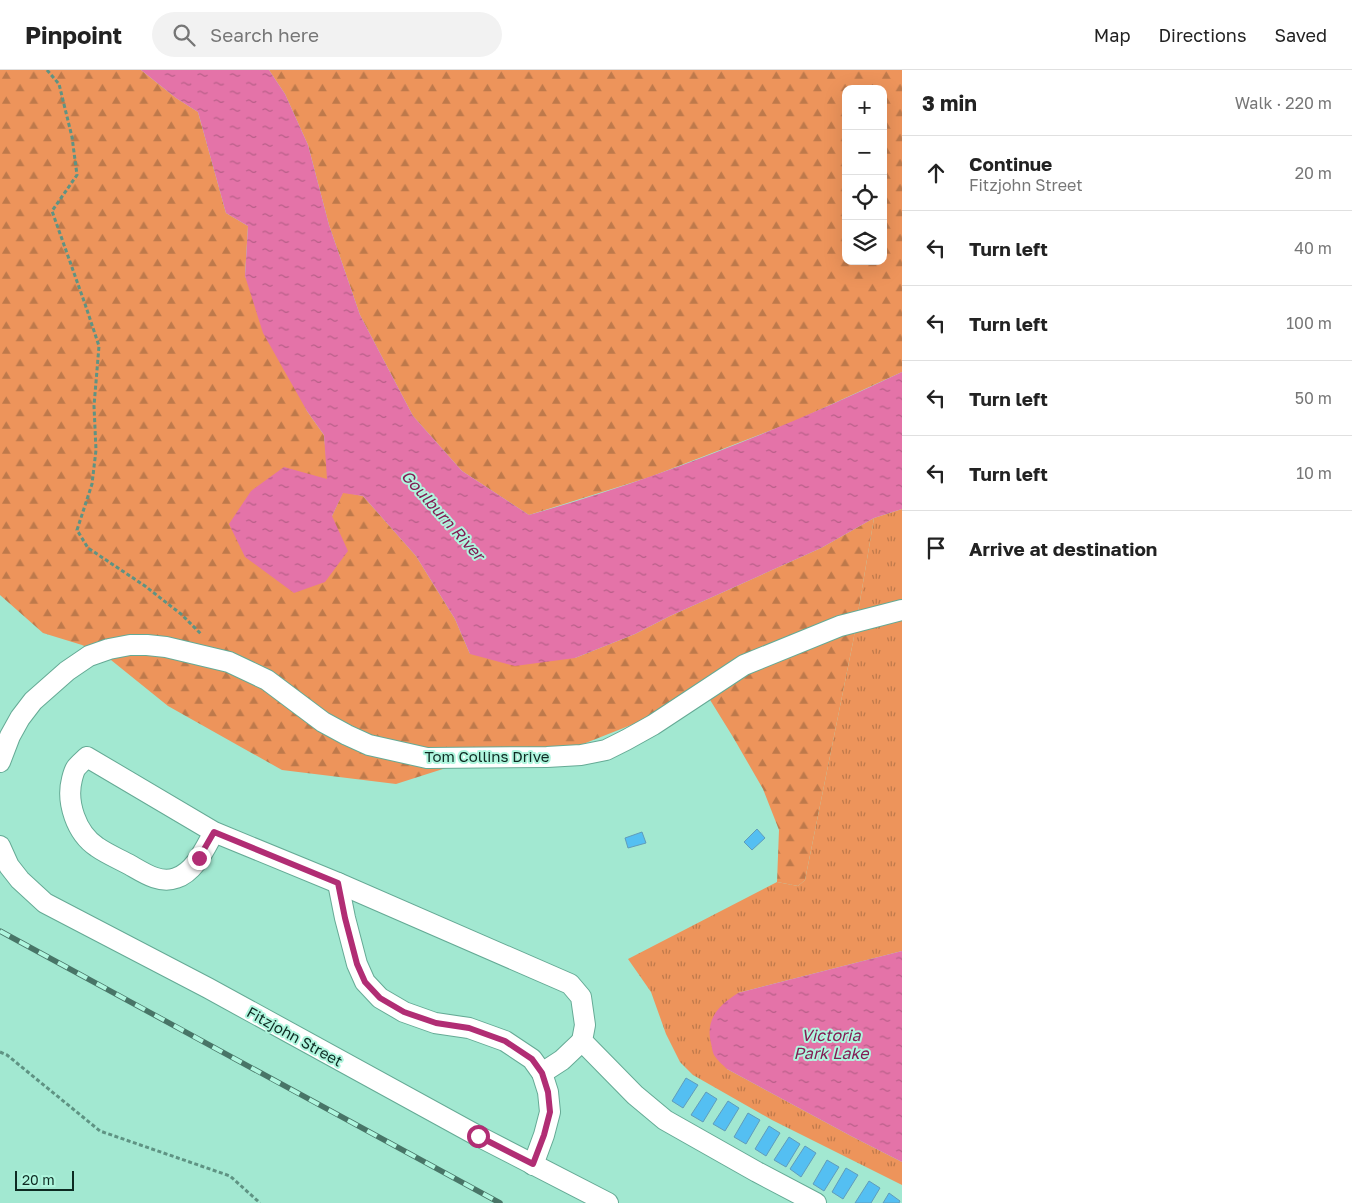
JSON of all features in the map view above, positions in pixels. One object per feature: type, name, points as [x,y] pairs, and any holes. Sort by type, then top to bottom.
[{"type":"lane","name":"Tom Collins Drive","points":[[0,762],[10,736],[32,700],[67,671],[89,656],[109,649],[130,645],[166,647],[229,662],[266,680],[323,722],[369,745],[427,758],[581,755],[606,750],[626,740],[653,725],[744,665],[840,626],[896,612]]},
{"type":"lane","points":[[214,832],[190,870],[178,878],[168,880],[153,877],[96,846],[84,834],[77,822],[71,802],[71,784],[75,769],[87,757],[214,832],[338,883],[570,984],[581,997],[585,1024],[582,1041],[562,1060],[542,1073]]},
{"type":"lane","name":"Fitzjohn Street","points":[[0,847],[9,866],[20,880],[46,903],[208,988],[478,1136],[608,1203]]},
{"type":"lane","points":[[338,883],[357,964],[365,982],[380,998],[404,1012],[436,1023],[469,1028],[505,1041],[532,1059],[542,1073],[548,1092],[550,1112],[533,1164]]},
{"type":"lane","points":[[582,1041],[635,1095],[665,1120],[816,1203]]},
{"type":"path","points":[[47,70],[59,84],[72,137],[77,175],[52,211],[99,346],[94,406],[96,450],[92,484],[77,530],[88,548],[145,586],[180,614],[201,634]]},
{"type":"path","points":[[0,1052],[7,1055],[100,1130],[230,1176],[260,1203]]},
{"type":"green space","points":[[0,70],[141,70],[176,98],[198,112],[226,213],[248,226],[245,276],[307,411],[324,435],[332,516],[343,492],[363,496],[416,556],[455,619],[470,654],[575,658],[635,634],[670,616],[821,548],[874,518],[853,642],[805,880],[798,886],[777,882],[779,830],[763,789],[707,695],[573,748],[446,768],[396,784],[282,770],[168,706],[106,656],[82,645],[43,633],[0,595]]},
{"type":"green space","points":[[269,70],[902,70],[902,372],[795,421],[650,477],[529,515],[462,471],[413,416],[360,315],[329,225],[308,145],[285,94]]},
{"type":"green space","points":[[902,509],[902,951],[738,993],[727,1069],[902,1162],[902,1185],[772,1120],[693,1075],[680,1062],[666,1034],[651,992],[628,959],[777,882],[798,886],[805,880],[853,642],[874,518]]},
{"type":"water","name":"Goulburn River","points":[[141,70],[269,70],[285,94],[308,145],[329,225],[360,315],[413,416],[462,471],[529,515],[672,469],[719,451],[765,433],[902,372],[902,509],[874,518],[821,548],[670,616],[635,634],[575,658],[515,666],[470,654],[455,619],[416,556],[363,496],[343,493],[332,516],[348,551],[325,582],[294,593],[245,557],[229,524],[251,491],[284,467],[327,479],[324,435],[307,411],[263,333],[245,276],[248,226],[226,213],[198,112],[176,98]]},
{"type":"water","name":"Victoria Park Lake","points":[[902,951],[902,1162],[727,1069],[714,1055],[710,1034],[712,1020],[725,1002],[738,993]]},
{"type":"building","points":[[757,829],[765,838],[752,850],[744,842]]},
{"type":"building","points":[[642,832],[646,843],[628,848],[625,838]]},
{"type":"building","points":[[686,1078],[698,1085],[683,1108],[672,1101]]},
{"type":"building","points":[[706,1092],[717,1099],[703,1122],[691,1115]]},
{"type":"building","points":[[728,1101],[739,1108],[725,1131],[713,1124]]},
{"type":"building","points":[[748,1113],[760,1120],[746,1144],[734,1137]]},
{"type":"building","points":[[769,1126],[780,1133],[766,1156],[755,1149]]},
{"type":"building","points":[[789,1137],[800,1144],[786,1167],[774,1160]]},
{"type":"building","points":[[805,1146],[816,1153],[801,1177],[790,1169]]},
{"type":"building","points":[[827,1160],[839,1167],[824,1191],[813,1184]]},
{"type":"building","points":[[846,1168],[858,1175],[843,1199],[832,1192]]},
{"type":"building","points":[[869,1181],[880,1188],[871,1203],[855,1203]]},
{"type":"building","points":[[889,1193],[900,1201],[899,1203],[883,1203]]},
{"type":"railway","points":[[0,931],[500,1203]]},
{"type":"route","points":[[199,858],[214,832],[338,883],[357,964],[365,982],[380,998],[404,1012],[436,1023],[469,1028],[505,1041],[532,1059],[542,1073],[548,1092],[550,1112],[533,1164],[478,1136]]}]
